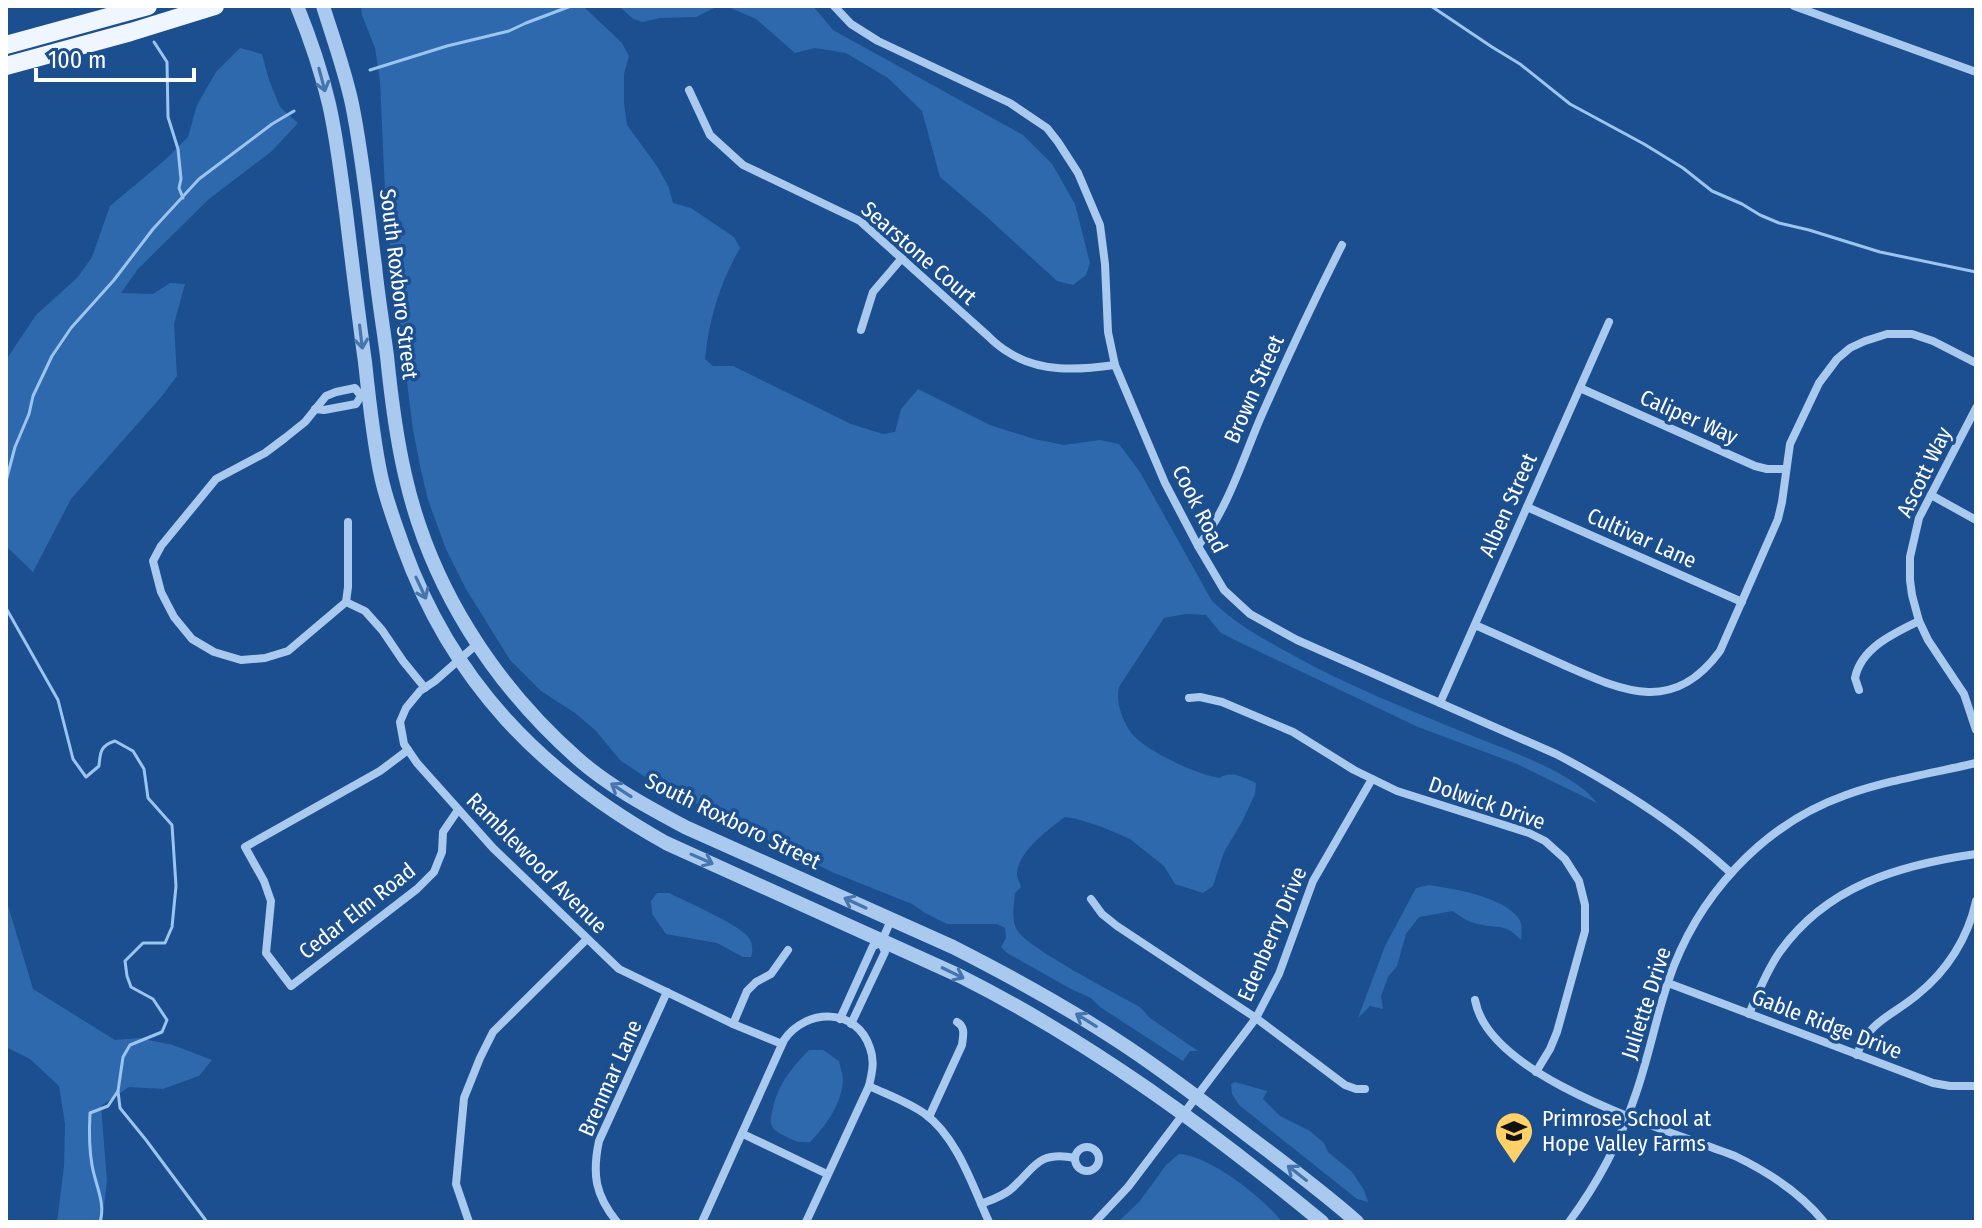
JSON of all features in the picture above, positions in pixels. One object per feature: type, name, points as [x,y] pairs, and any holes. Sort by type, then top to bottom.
[{"type":"main road","points":[[6,45],[148,6]]},
{"type":"main road","points":[[6,66],[215,6]]},
{"type":"street","name":"South Roxboro Street","points":[[297,6],[315,52],[334,130],[365,395],[381,479],[411,568],[436,619],[459,659],[500,713],[564,775],[630,823],[666,843],[973,982],[1044,1021],[1183,1114],[1322,1222]]},
{"type":"street","name":"South Roxboro Street","points":[[323,6],[354,118],[367,197],[392,408],[405,478],[423,538],[438,574],[455,608],[496,672],[546,728],[579,760],[610,783],[685,827],[994,968],[1061,1005],[1197,1096],[1357,1222]]},
{"type":"street","name":"Cook Road","points":[[834,6],[851,24],[878,41],[1010,103],[1047,128],[1058,142],[1078,173],[1100,225],[1108,332],[1120,382],[1165,483],[1224,590],[1250,614],[1297,640],[1556,754],[1592,773],[1641,802],[1702,847],[1731,873]]},
{"type":"street","points":[[1794,6],[1976,72]]},
{"type":"street","name":"Searstone Court","points":[[689,90],[710,135],[743,165],[860,221],[1008,353],[1029,362],[1064,369],[1115,365]]},
{"type":"street","name":"Brown Street","points":[[1198,546],[1221,509],[1282,368],[1342,245]]},
{"type":"street","points":[[861,330],[873,292],[902,258]]},
{"type":"street","name":"Alben Street","points":[[1440,703],[1609,322]]},
{"type":"street","points":[[1475,625],[1613,686],[1641,692],[1688,683],[1720,651],[1778,519],[1790,444],[1819,383],[1837,359],[1850,348],[1887,334],[1912,334],[1976,363]]},
{"type":"street","points":[[315,409],[356,404],[365,395],[355,388],[326,396],[315,409],[305,422],[265,453],[216,479],[161,546],[153,561],[161,592],[174,617],[192,639],[214,652],[241,660],[265,658],[288,651],[346,602],[348,522]]},
{"type":"street","name":"Caliper Way","points":[[1580,388],[1755,466],[1785,469]]},
{"type":"street","name":"Ascott Way","points":[[1976,408],[1919,518],[1910,557],[1912,595],[1919,621],[1964,694],[1976,730]]},
{"type":"street","points":[[1931,495],[1976,520]]},
{"type":"street","name":"Cultivar Lane","points":[[1527,507],[1742,602]]},
{"type":"street","points":[[346,602],[365,611],[425,688]]},
{"type":"street","points":[[1859,690],[1855,678],[1862,662],[1883,640],[1919,621]]},
{"type":"street","points":[[408,750],[400,722],[406,708],[477,644]]},
{"type":"street","name":"Dolwick Drive","points":[[1189,698],[1222,702],[1293,732],[1372,779],[1419,798],[1529,833],[1554,847],[1571,867],[1583,895],[1585,931],[1557,1032],[1536,1072]]},
{"type":"street","name":"Ramblewood Avenue","points":[[408,750],[458,810],[540,895],[619,969],[782,1044]]},
{"type":"street","name":"Cedar Elm Road","points":[[408,750],[380,771],[245,847],[271,901],[266,953],[291,986],[417,889],[434,872],[442,852],[443,832],[458,810]]},
{"type":"street","name":"Juliette Drive","points":[[1569,1222],[1611,1156],[1628,1116],[1668,983],[1690,930],[1731,873],[1773,834],[1819,806],[1873,786],[1976,763]]},
{"type":"street","name":"Edenberry Drive","points":[[1095,1222],[1128,1187],[1256,1018],[1279,974],[1313,881],[1372,779]]},
{"type":"street","points":[[1749,1014],[1777,955],[1799,928],[1824,906],[1855,887],[1888,873],[1976,854]]},
{"type":"street","points":[[1091,899],[1102,914],[1117,926],[1256,1018],[1345,1085],[1365,1089]]},
{"type":"street","points":[[1857,1055],[1869,1030],[1919,994],[1948,964],[1959,947],[1976,901]]},
{"type":"street","points":[[840,1019],[873,946],[882,941],[891,920]]},
{"type":"street","points":[[469,1222],[456,1184],[464,1098],[480,1058],[493,1032],[587,939]]},
{"type":"street","points":[[851,1024],[885,952],[882,941]]},
{"type":"street","points":[[733,1024],[747,991],[771,974],[788,950]]},
{"type":"street","name":"Gable Ridge Drive","points":[[1668,983],[1933,1083],[1976,1086]]},
{"type":"street","name":"Brenmar Lane","points":[[617,1222],[604,1203],[596,1182],[595,1161],[599,1141],[667,992]]},
{"type":"street","points":[[1475,1000],[1479,1016],[1497,1039],[1536,1072],[1582,1097],[1759,1168],[1791,1191],[1824,1222]]},
{"type":"street","points":[[702,1222],[782,1044],[794,1028],[810,1019],[824,1016],[840,1019],[858,1029],[870,1047],[873,1067],[869,1086],[806,1222]]},
{"type":"street","points":[[929,1117],[962,1045],[964,1034],[957,1022]]},
{"type":"street","points":[[869,1086],[913,1106],[929,1117],[952,1144],[989,1222]]},
{"type":"street","points":[[743,1134],[827,1174]]},
{"type":"street","points":[[981,1204],[1004,1195],[1040,1161],[1059,1156],[1075,1158]]},
{"type":"shaded area","points":[[361,6],[583,6],[622,43],[629,56],[624,74],[627,125],[657,166],[673,203],[691,208],[734,237],[740,248],[721,288],[709,330],[705,359],[713,366],[733,366],[851,424],[883,434],[895,432],[901,409],[918,389],[990,425],[1034,439],[1064,445],[1100,440],[1119,444],[1140,472],[1212,601],[1230,616],[1268,642],[1332,676],[1556,772],[1572,781],[1597,803],[1517,764],[1418,727],[1239,642],[1221,633],[1206,615],[1186,614],[1164,618],[1119,687],[1119,705],[1126,724],[1138,740],[1183,766],[1206,775],[1220,778],[1234,775],[1256,783],[1255,794],[1224,852],[1213,886],[1203,893],[1175,884],[1164,866],[1130,839],[1065,817],[1035,841],[1023,857],[1017,874],[1021,887],[1015,893],[1013,917],[1017,930],[1037,948],[1140,1007],[1150,1018],[1198,1051],[1190,1051],[1183,1061],[1091,998],[1007,953],[1001,947],[1006,938],[1005,928],[997,924],[947,924],[912,904],[832,872],[656,784],[621,761],[595,730],[541,691],[510,660],[466,589],[446,549],[428,500],[413,430],[386,215],[380,81],[375,48]]},
{"type":"shaded area","points":[[619,6],[718,6],[696,17],[643,22],[633,19]]},
{"type":"shaded area","points":[[726,6],[813,6],[833,30],[1023,135],[1052,164],[1075,204],[1090,263],[1086,275],[1073,285],[1057,281],[940,177],[922,111],[888,78],[846,53],[815,48],[795,53],[756,19]]},
{"type":"shaded area","points":[[240,48],[262,54],[280,107],[298,123],[272,151],[209,199],[138,269],[121,293],[153,294],[170,283],[185,284],[174,324],[177,376],[71,499],[33,572],[6,546],[6,360],[36,315],[78,277],[92,257],[110,206],[188,137],[197,105],[216,72]]},
{"type":"shaded area","points":[[1429,885],[1476,894],[1499,903],[1517,916],[1522,931],[1521,940],[1506,929],[1474,923],[1453,911],[1419,917],[1406,934],[1397,966],[1388,977],[1381,996],[1383,1009],[1370,1006],[1358,1018],[1385,946],[1416,888]]},
{"type":"shaded area","points":[[657,893],[669,893],[736,927],[750,941],[751,957],[743,957],[717,943],[666,934],[652,914],[651,901]]},
{"type":"shaded area","points":[[6,899],[33,989],[115,1040],[139,1038],[173,1045],[212,1060],[199,1076],[163,1089],[129,1087],[101,1106],[107,1181],[102,1222],[57,1222],[64,1166],[65,1124],[59,1086],[30,1059],[6,1047]]},
{"type":"shaded area","points":[[809,1050],[823,1050],[839,1061],[843,1080],[840,1097],[827,1121],[810,1142],[801,1142],[777,1131],[771,1120],[783,1083]]},
{"type":"shaded area","points":[[1235,1082],[1267,1091],[1263,1099],[1280,1116],[1310,1131],[1324,1143],[1328,1152],[1352,1172],[1368,1202],[1357,1199],[1239,1105],[1232,1094],[1231,1084]]},
{"type":"shaded area","points":[[1179,1154],[1205,1162],[1235,1179],[1263,1201],[1282,1222],[1118,1222]]},
{"type":"waterway","points":[[370,70],[509,31],[571,6]]},
{"type":"waterway","points":[[1431,6],[1520,64],[1570,104],[1644,144],[1683,168],[1712,191],[1760,215],[1880,252],[1976,272]]},
{"type":"waterway","points":[[154,42],[167,62],[168,117],[178,149],[179,188],[183,198]]},
{"type":"waterway","points":[[6,481],[33,396],[52,356],[71,328],[199,179],[294,111]]},
{"type":"waterway","points":[[6,608],[58,700],[73,759],[86,777],[99,766],[101,753],[107,745],[115,741],[133,751],[144,769],[148,798],[172,825],[176,886],[172,927],[165,943],[143,943],[125,961],[131,987],[153,999],[167,1020],[162,1032],[130,1045],[123,1057],[118,1091],[120,1108],[207,1222]]},
{"type":"waterway","points":[[100,1222],[101,1201],[90,1152],[90,1113],[108,1106],[118,1091]]},
{"type":"place","name":"Primrose School at Hope Valley Farms","points":[[1514,1165]]}]
